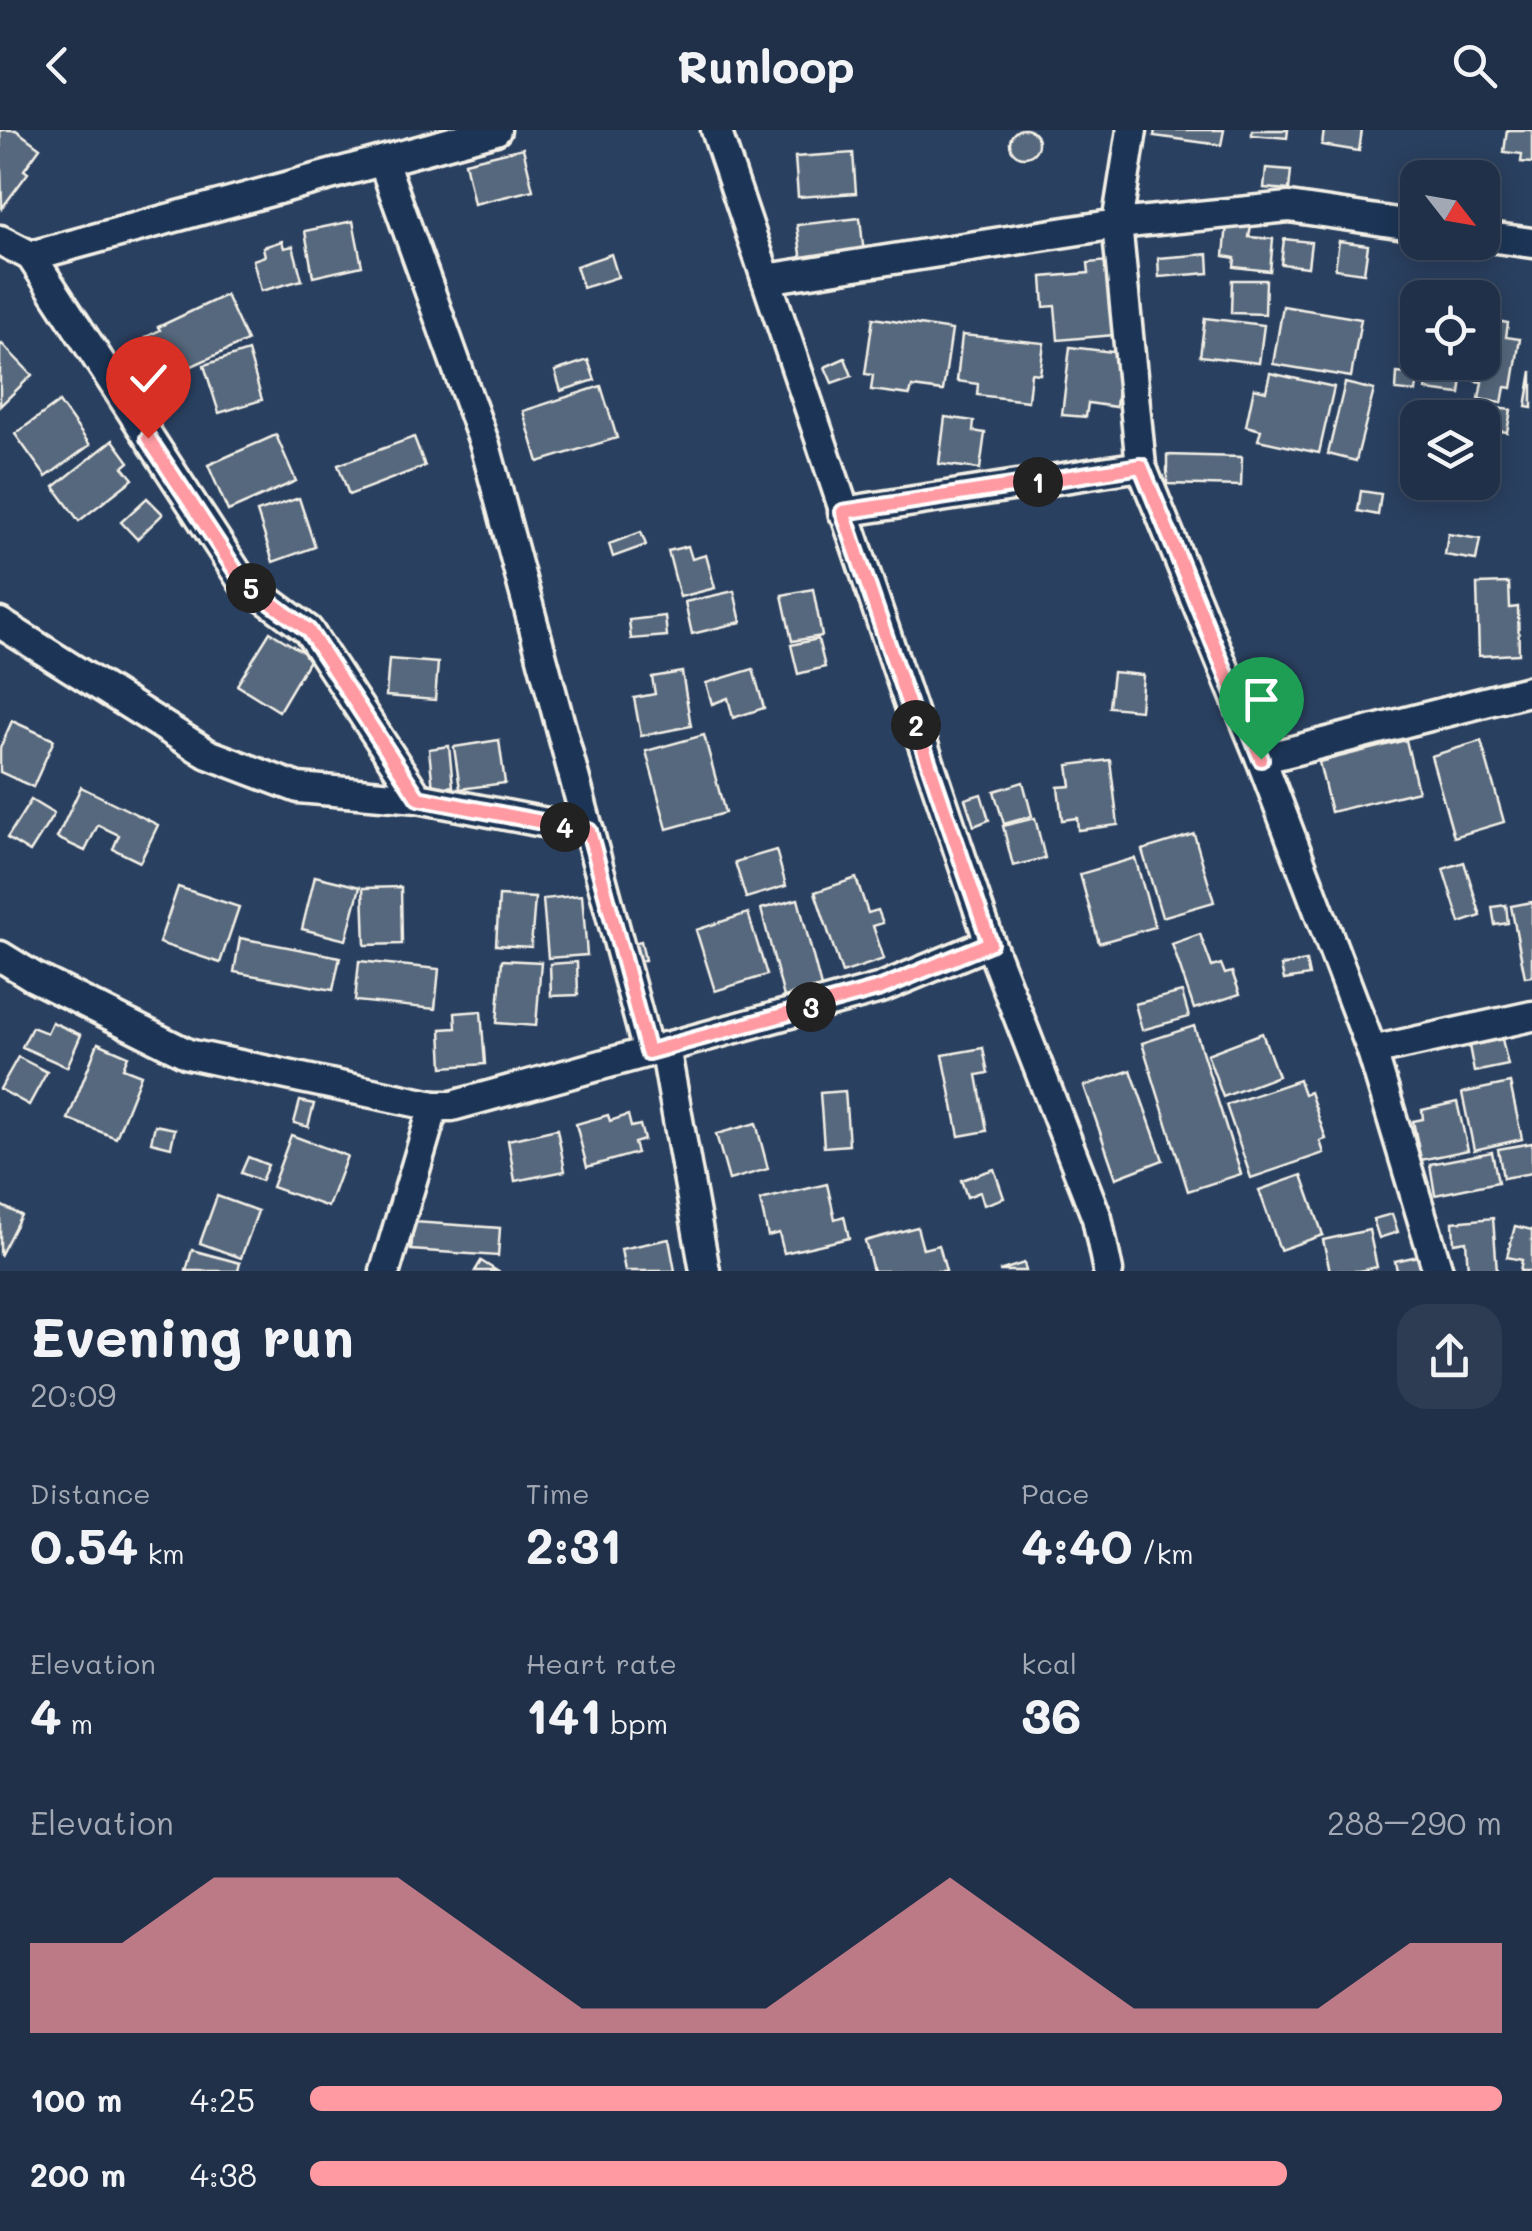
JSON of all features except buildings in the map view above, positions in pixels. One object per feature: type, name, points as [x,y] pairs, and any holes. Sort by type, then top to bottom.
[{"type":"street","points":[[30,256],[496,130]]},
{"type":"street","points":[[716,130],[990,943],[1098,1218],[1108,1271]]},
{"type":"street","points":[[1132,130],[1117,224],[1141,466],[1261,759],[1372,1052],[1438,1271]]},
{"type":"street","points":[[383,161],[485,445],[589,831],[656,1050],[706,1271]]},
{"type":"street","points":[[766,279],[1117,224],[1289,208],[1400,223]]},
{"type":"street","points":[[1500,239],[1532,243]]},
{"type":"street","points":[[0,240],[30,256],[243,582],[308,630],[418,798]]},
{"type":"street","points":[[843,512],[1141,466]]},
{"type":"street","points":[[0,623],[208,754],[298,788],[418,798],[589,831]]},
{"type":"street","points":[[1261,759],[1532,690]]},
{"type":"street","points":[[0,956],[188,1054],[434,1106],[452,1106],[881,988],[990,943]]},
{"type":"street","points":[[1372,1052],[1532,1016]]},
{"type":"street","points":[[385,1271],[434,1106]]},
{"type":"route","points":[[148,438],[243,582],[308,630],[418,798],[589,831],[648,1052],[881,988],[990,943],[843,512],[1141,466],[1261,759]]}]
